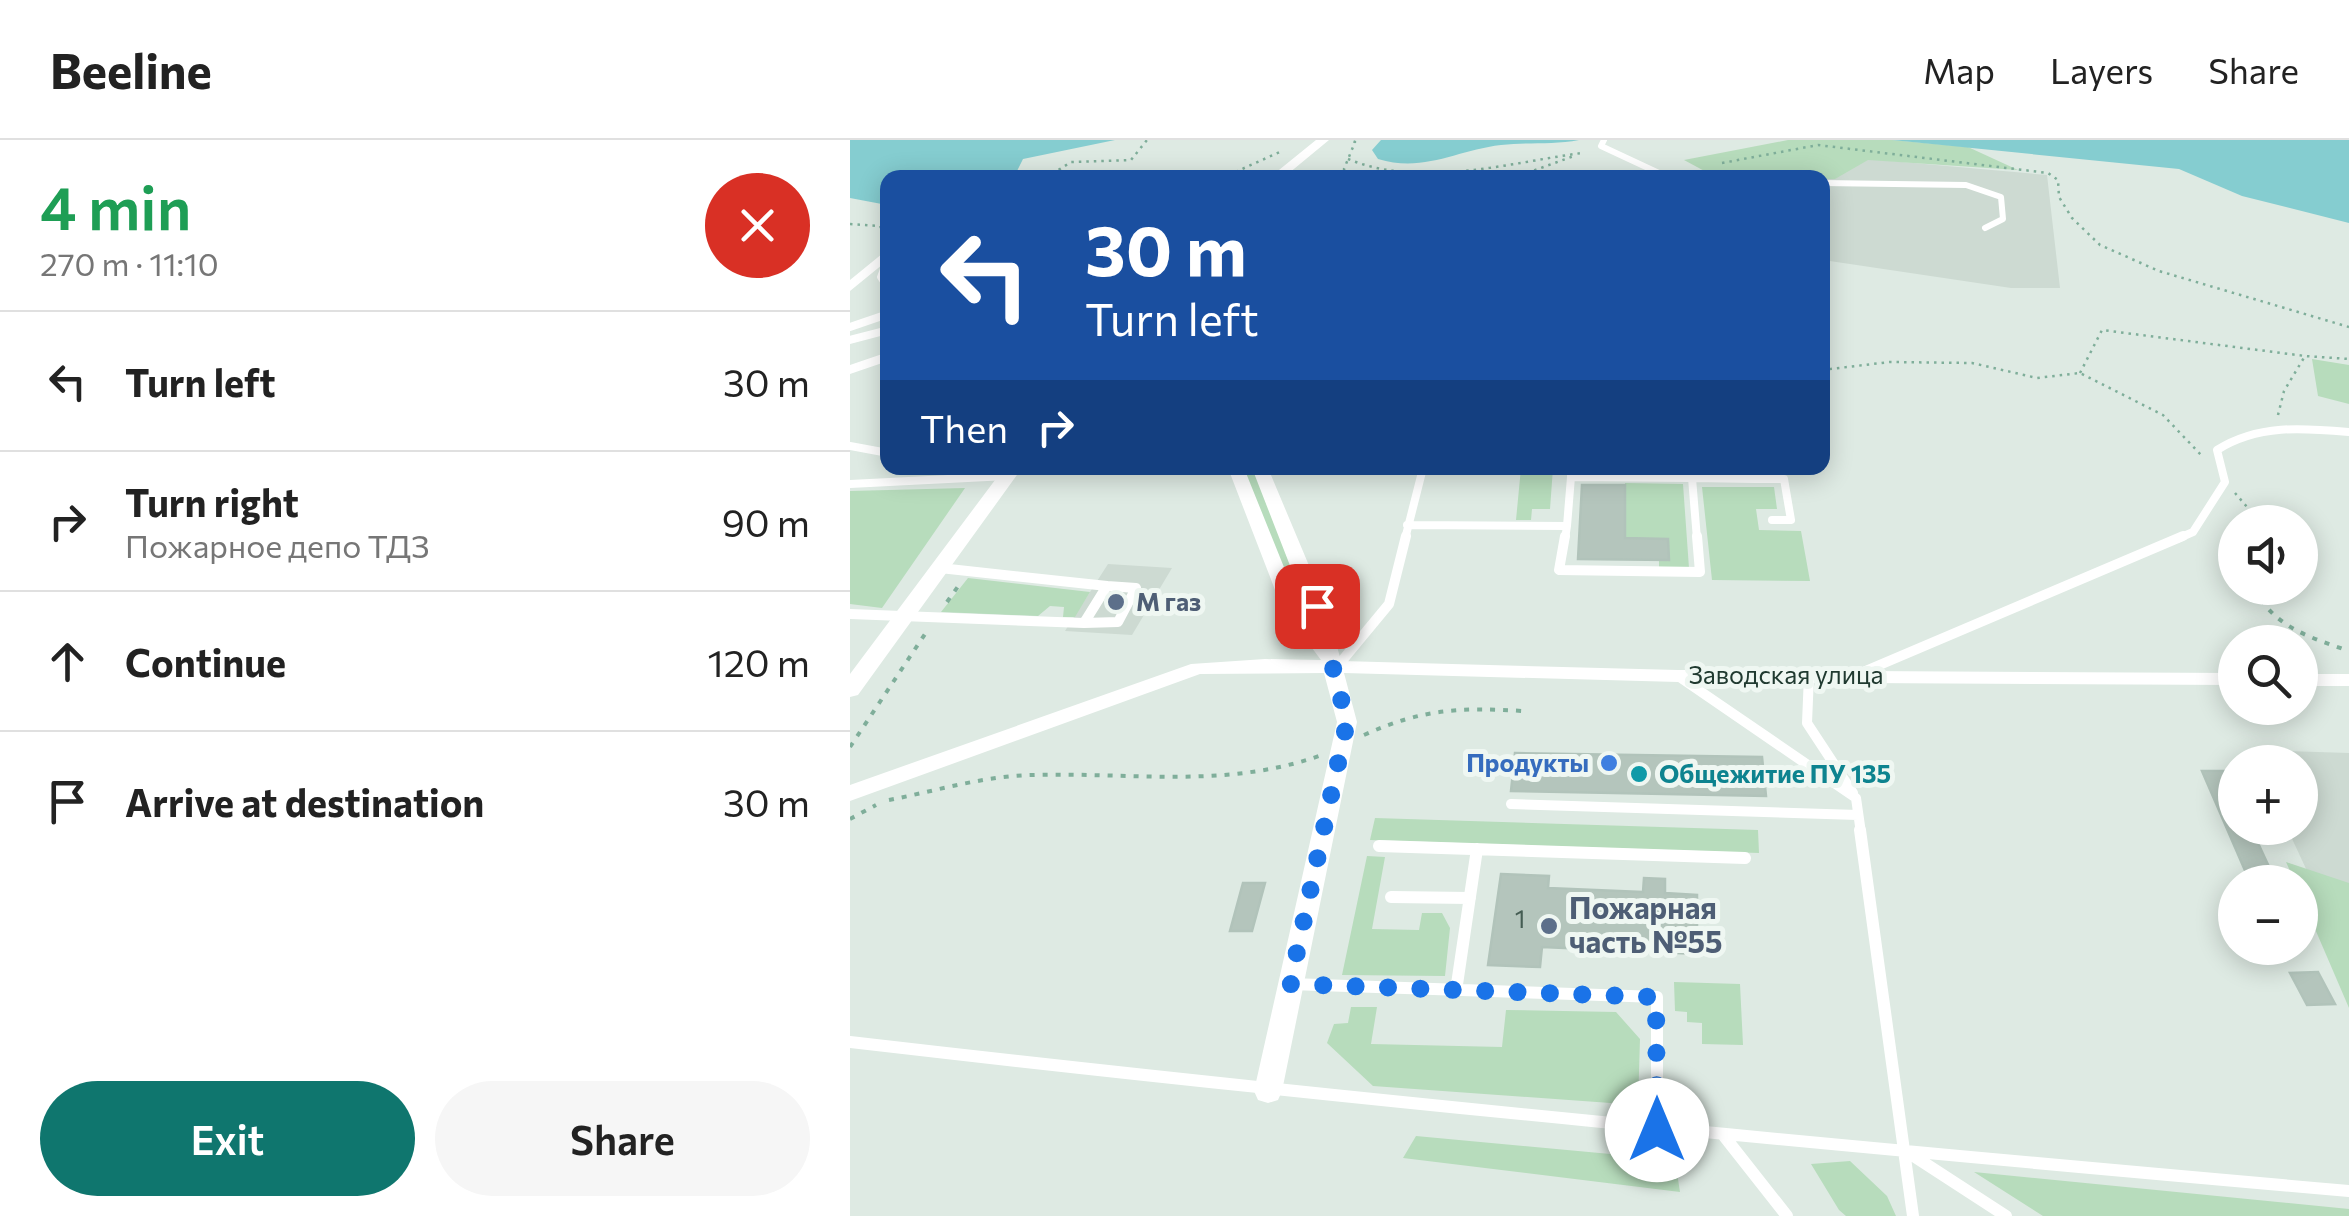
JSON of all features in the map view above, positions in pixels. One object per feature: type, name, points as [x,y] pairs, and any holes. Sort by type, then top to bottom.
[{"type":"street","points":[[1286,170],[1323,140]]},
{"type":"street","points":[[850,287],[880,261]]},
{"type":"street","points":[[850,370],[880,359]]},
{"type":"street","points":[[850,690],[1008,475]]},
{"type":"street","points":[[1239,475],[1291,608],[1336,668]]},
{"type":"street","points":[[1263,475],[1317,606],[1347,722],[1268,1091]]},
{"type":"street","name":"Заводская улица","points":[[850,793],[1198,668],[2218,679]]},
{"type":"street","points":[[2318,680],[2349,680]]},
{"type":"lane","points":[[1602,143],[1653,170]]},
{"type":"lane","points":[[1830,183],[1966,185],[1985,190],[2001,197],[2003,219],[1985,228]]},
{"type":"lane","points":[[850,327],[880,317]]},
{"type":"lane","points":[[850,340],[880,332]]},
{"type":"lane","points":[[1855,675],[2192,532],[2224,478],[2218,450],[2230,440],[2276,430],[2349,432]]},
{"type":"lane","points":[[850,446],[880,452]]},
{"type":"lane","points":[[850,484],[970,475]]},
{"type":"lane","points":[[1336,668],[1388,604],[1422,475]]},
{"type":"lane","points":[[1571,475],[1559,570],[1700,572],[1692,478]]},
{"type":"lane","points":[[1632,475],[1784,479],[1791,520],[1772,520]]},
{"type":"lane","points":[[1756,475],[1756,479]]},
{"type":"lane","points":[[1408,526],[1567,526]]},
{"type":"lane","points":[[850,614],[1118,622],[1136,588],[940,568]]},
{"type":"lane","points":[[1084,623],[1107,586]]},
{"type":"lane","points":[[1809,675],[1808,722],[1856,798],[1913,1216]]},
{"type":"lane","points":[[1678,676],[1856,798]]},
{"type":"lane","points":[[1511,804],[1858,814]]},
{"type":"lane","points":[[1379,846],[1745,858]]},
{"type":"lane","points":[[1456,990],[1477,849]]},
{"type":"lane","points":[[1391,897],[1470,898]]},
{"type":"lane","points":[[1290,984],[1656,997],[1657,1130]]},
{"type":"lane","points":[[850,1042],[1268,1091],[1657,1130],[2349,1191]]},
{"type":"lane","points":[[1724,1136],[1787,1216]]},
{"type":"lane","points":[[1904,1150],[2006,1216]]},
{"type":"path","points":[[1059,170],[1072,162],[1131,160],[1147,140]]},
{"type":"path","points":[[1344,170],[1355,142],[1350,140]]},
{"type":"path","points":[[1534,170],[1602,143]]},
{"type":"path","points":[[1245,170],[1270,154],[1286,150]]},
{"type":"path","points":[[1449,170],[1582,153]]},
{"type":"path","points":[[1348,159],[1374,170]]},
{"type":"path","points":[[850,224],[880,226]]},
{"type":"path","points":[[2080,374],[2102,330],[2349,359]]},
{"type":"path","points":[[2276,430],[2284,391],[2304,356]]},
{"type":"path","points":[[1830,369],[1890,362],[1972,363],[2037,378],[2080,374],[2163,415],[2246,505]]},
{"type":"path","points":[[850,747],[968,571]]},
{"type":"path","points":[[2264,605],[2273,616],[2306,636],[2349,651]]},
{"type":"path","points":[[850,819],[883,801],[1028,775],[1230,777],[1285,771],[1409,714],[1444,706],[1524,710]]},
{"type":"shaded area","points":[[1801,153],[2047,175],[2060,288],[2011,288],[1830,261],[1830,170],[1738,170]]},
{"type":"shaded area","points":[[1108,564],[1172,568],[1132,635],[1065,631]]},
{"type":"shaded area","points":[[2318,752],[2349,753],[2349,961],[2318,894],[2318,865],[2304,865],[2295,845],[2318,845]]},
{"type":"green space","points":[[1788,140],[1892,140],[1968,147],[2018,170],[1868,160],[1830,179],[1830,170],[1703,170],[1684,160]]},
{"type":"green space","points":[[2312,359],[2349,365],[2349,404],[2318,396]]},
{"type":"green space","points":[[1246,475],[1256,475],[1308,601],[1297,605]]},
{"type":"green space","points":[[1520,475],[1552,475],[1550,509],[1532,509],[1531,520],[1516,520]]},
{"type":"green space","points":[[1625,483],[1683,484],[1689,568],[1659,568],[1659,560],[1669,560],[1668,539],[1625,538]]},
{"type":"green space","points":[[1702,487],[1774,487],[1777,509],[1756,509],[1759,530],[1801,531],[1810,581],[1712,580]]},
{"type":"green space","points":[[965,488],[882,608],[850,604],[850,491]]},
{"type":"green space","points":[[968,578],[1090,592],[1075,617],[1063,617],[1064,607],[1050,606],[1038,616],[941,612]]},
{"type":"green space","points":[[1375,818],[1758,830],[1759,853],[1370,840]]},
{"type":"green space","points":[[1367,856],[1385,857],[1372,929],[1419,930],[1422,913],[1442,913],[1450,928],[1445,976],[1342,975]]},
{"type":"green space","points":[[2318,873],[2349,883],[2349,1008],[2318,936]]},
{"type":"green space","points":[[1674,982],[1740,984],[1743,1045],[1702,1044],[1702,1023],[1687,1022],[1687,1012],[1675,1011]]},
{"type":"green space","points":[[1351,1007],[1377,1007],[1371,1044],[1502,1047],[1506,1010],[1616,1012],[1640,1039],[1638,1105],[1373,1086],[1327,1043],[1334,1024],[1348,1023]]},
{"type":"green space","points":[[1416,1136],[1675,1160],[1680,1192],[1403,1158]]},
{"type":"green space","points":[[1850,1161],[1887,1196],[1896,1216],[1846,1216],[1839,1210],[1811,1164]]},
{"type":"green space","points":[[1974,1172],[2349,1209],[2349,1216],[2043,1216]]},
{"type":"water","points":[[850,140],[1115,140],[1023,159],[1018,170],[880,170],[880,204],[850,198]]},
{"type":"water","points":[[1381,140],[1579,140],[1501,145],[1426,162],[1395,163],[1378,159],[1372,150]]},
{"type":"water","points":[[1892,140],[2349,140],[2349,223],[2242,196],[2179,169]]},
{"type":"building","points":[[1582,485],[1625,485],[1625,538],[1668,539],[1669,560],[1578,559]]},
{"type":"building","name":"Общежитие ПУ 135","points":[[1515,753],[1762,757],[1766,796],[1511,791]]},
{"type":"building","points":[[2202,771],[2218,771],[2218,808]]},
{"type":"building","points":[[2234,845],[2259,845],[2268,865],[2243,865]]},
{"type":"building","points":[[1501,874],[1549,876],[1548,888],[1643,892],[1644,878],[1665,879],[1665,893],[1697,895],[1697,954],[1542,947],[1540,967],[1488,965]]},
{"type":"building","points":[[1243,883],[1265,883],[1252,931],[1230,931]]},
{"type":"building","points":[[2318,972],[2335,1004],[2307,1005],[2290,973]]},
{"type":"place","name":"М газ","points":[[1116,602]]},
{"type":"place","name":"Продукты","points":[[1609,763]]},
{"type":"place","name":"Общежитие ПУ 135","points":[[1639,774]]},
{"type":"place","name":"Пожарная часть №55","points":[[1549,926]]},
{"type":"route","points":[[1317,606],[1347,722],[1290,984],[1656,997],[1657,1130]]}]
